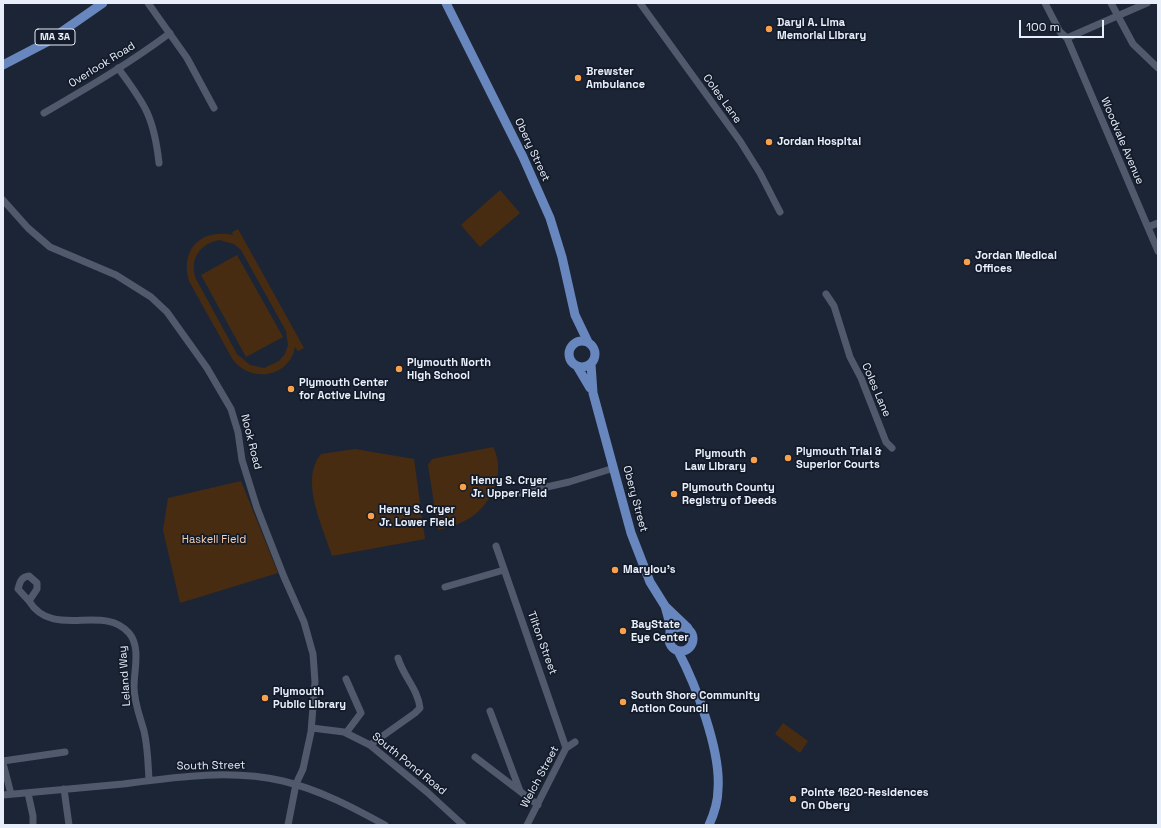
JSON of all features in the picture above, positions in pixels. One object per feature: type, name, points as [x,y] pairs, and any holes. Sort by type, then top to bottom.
[{"type":"main road","name":"MA 3A","points":[[3,65],[47,42],[103,3]]},
{"type":"main road","name":"Obery Street","points":[[446,3],[522,154],[548,213],[562,257],[575,315],[575,344],[571,348],[570,356],[593,393]]},
{"type":"main road","name":"Obery Street","points":[[575,315],[595,353],[591,364],[593,393],[637,550],[650,582],[664,606],[670,624],[670,645],[678,651],[689,674],[707,725],[717,767],[717,797],[709,825]]},
{"type":"main road","points":[[575,344],[581,341],[588,342]]},
{"type":"main road","points":[[577,366],[584,367],[591,364]]},
{"type":"main road","name":"Obery Street","points":[[664,606],[688,628],[694,638],[689,649],[689,674]]},
{"type":"main road","points":[[670,634],[675,628],[688,628]]},
{"type":"main road","points":[[678,651],[689,649]]},
{"type":"street","points":[[148,3],[197,74],[214,108]]},
{"type":"street","name":"Coles Lane","points":[[640,3],[740,141],[760,173],[780,212]]},
{"type":"street","name":"Woodvale Avenue","points":[[1045,3],[1060,32],[1068,38],[1107,134],[1158,251]]},
{"type":"street","points":[[1111,3],[1116,15],[1134,44],[1158,68]]},
{"type":"street","points":[[1068,38],[1116,15],[1147,3]]},
{"type":"street","name":"Overlook Road","points":[[44,113],[147,50],[170,34]]},
{"type":"street","points":[[118,68],[142,101],[148,113],[154,131],[159,163]]},
{"type":"street","name":"Nook Road","points":[[3,200],[28,228],[50,247],[116,275],[151,297],[167,312],[217,384],[233,414],[242,460],[257,508],[284,577],[302,617],[312,648],[315,682],[312,728],[303,768],[296,784],[288,825]]},
{"type":"street","points":[[1148,227],[1158,223]]},
{"type":"street","name":"Coles Lane","points":[[826,294],[834,306],[850,357],[861,378],[886,442],[892,448]]},
{"type":"street","points":[[520,492],[568,482],[614,468]]},
{"type":"street","name":"Tilton Street","points":[[496,546],[566,748]]},
{"type":"street","points":[[445,587],[504,570]]},
{"type":"street","name":"Leland Way","points":[[29,601],[39,612],[50,619],[62,621],[107,621],[119,625],[130,635],[136,654],[135,698],[146,740],[149,780]]},
{"type":"street","points":[[370,745],[420,708],[416,693],[401,670],[398,658]]},
{"type":"street","points":[[346,679],[361,713],[346,733]]},
{"type":"street","points":[[490,711],[520,791]]},
{"type":"street","name":"South Pond Road","points":[[312,728],[346,733],[370,745],[427,792],[463,825]]},
{"type":"street","name":"Welch Street","points":[[527,825],[566,748],[575,742]]},
{"type":"street","points":[[11,794],[3,762],[65,752]]},
{"type":"street","points":[[475,757],[538,805]]},
{"type":"street","name":"South Street","points":[[3,795],[149,780],[235,775],[296,784],[342,801],[385,825]]},
{"type":"street","points":[[64,789],[69,825]]},
{"type":"street","points":[[28,792],[33,816],[33,825]]},
{"type":"green space","points":[[500,190],[520,213],[480,247],[461,225]]},
{"type":"green space","points":[[238,229],[304,348],[298,351],[295,347],[291,357],[285,365],[277,371],[268,374],[249,372],[233,360],[189,281],[187,270],[188,259],[196,243],[211,235],[233,235],[232,232]],"holes":[[[219,240],[234,244],[241,250],[286,331],[288,345],[285,354],[279,361],[264,368],[250,365],[237,354],[196,279],[194,272],[197,254],[206,245]]]},
{"type":"green space","points":[[237,255],[283,337],[246,357],[201,275]]},
{"type":"green space","name":"Henry S. Cryer Jr. Upper Field","points":[[493,447],[497,456],[498,476],[491,495],[478,512],[470,518],[455,525],[438,530],[428,465],[432,459]]},
{"type":"green space","name":"Henry S. Cryer Jr. Lower Field","points":[[355,449],[414,459],[425,539],[332,556],[315,504],[312,490],[312,477],[315,465],[321,454]]},
{"type":"green space","name":"Haskell Field","points":[[241,481],[278,573],[180,603],[163,530],[168,498]]},
{"type":"green space","points":[[783,723],[808,741],[800,753],[775,734]]},
{"type":"place","name":"Daryl A. Lima Memorial Library","points":[[769,29]]},
{"type":"place","name":"Brewster Ambulance","points":[[578,78]]},
{"type":"place","name":"Jordan Hospital","points":[[769,142]]},
{"type":"place","name":"Jordan Medical Offices","points":[[967,262]]},
{"type":"place","name":"Plymouth North High School","points":[[399,369]]},
{"type":"place","name":"Plymouth Center for Active Living","points":[[291,389]]},
{"type":"place","name":"Plymouth Trial & Superior Courts","points":[[788,458]]},
{"type":"place","name":"Plymouth Law Library","points":[[754,460]]},
{"type":"place","name":"Henry S. Cryer Jr. Upper Field","points":[[463,487]]},
{"type":"place","name":"Plymouth County Registry of Deeds","points":[[674,494]]},
{"type":"place","name":"Henry S. Cryer Jr. Lower Field","points":[[371,516]]},
{"type":"place","name":"Marylou's","points":[[615,570]]},
{"type":"place","name":"BayState Eye Center","points":[[623,631]]},
{"type":"place","name":"Plymouth Public Library","points":[[265,698]]},
{"type":"place","name":"South Shore Community Action Council","points":[[623,702]]},
{"type":"place","name":"Pointe 1620-Residences On Obery","points":[[793,799]]}]
